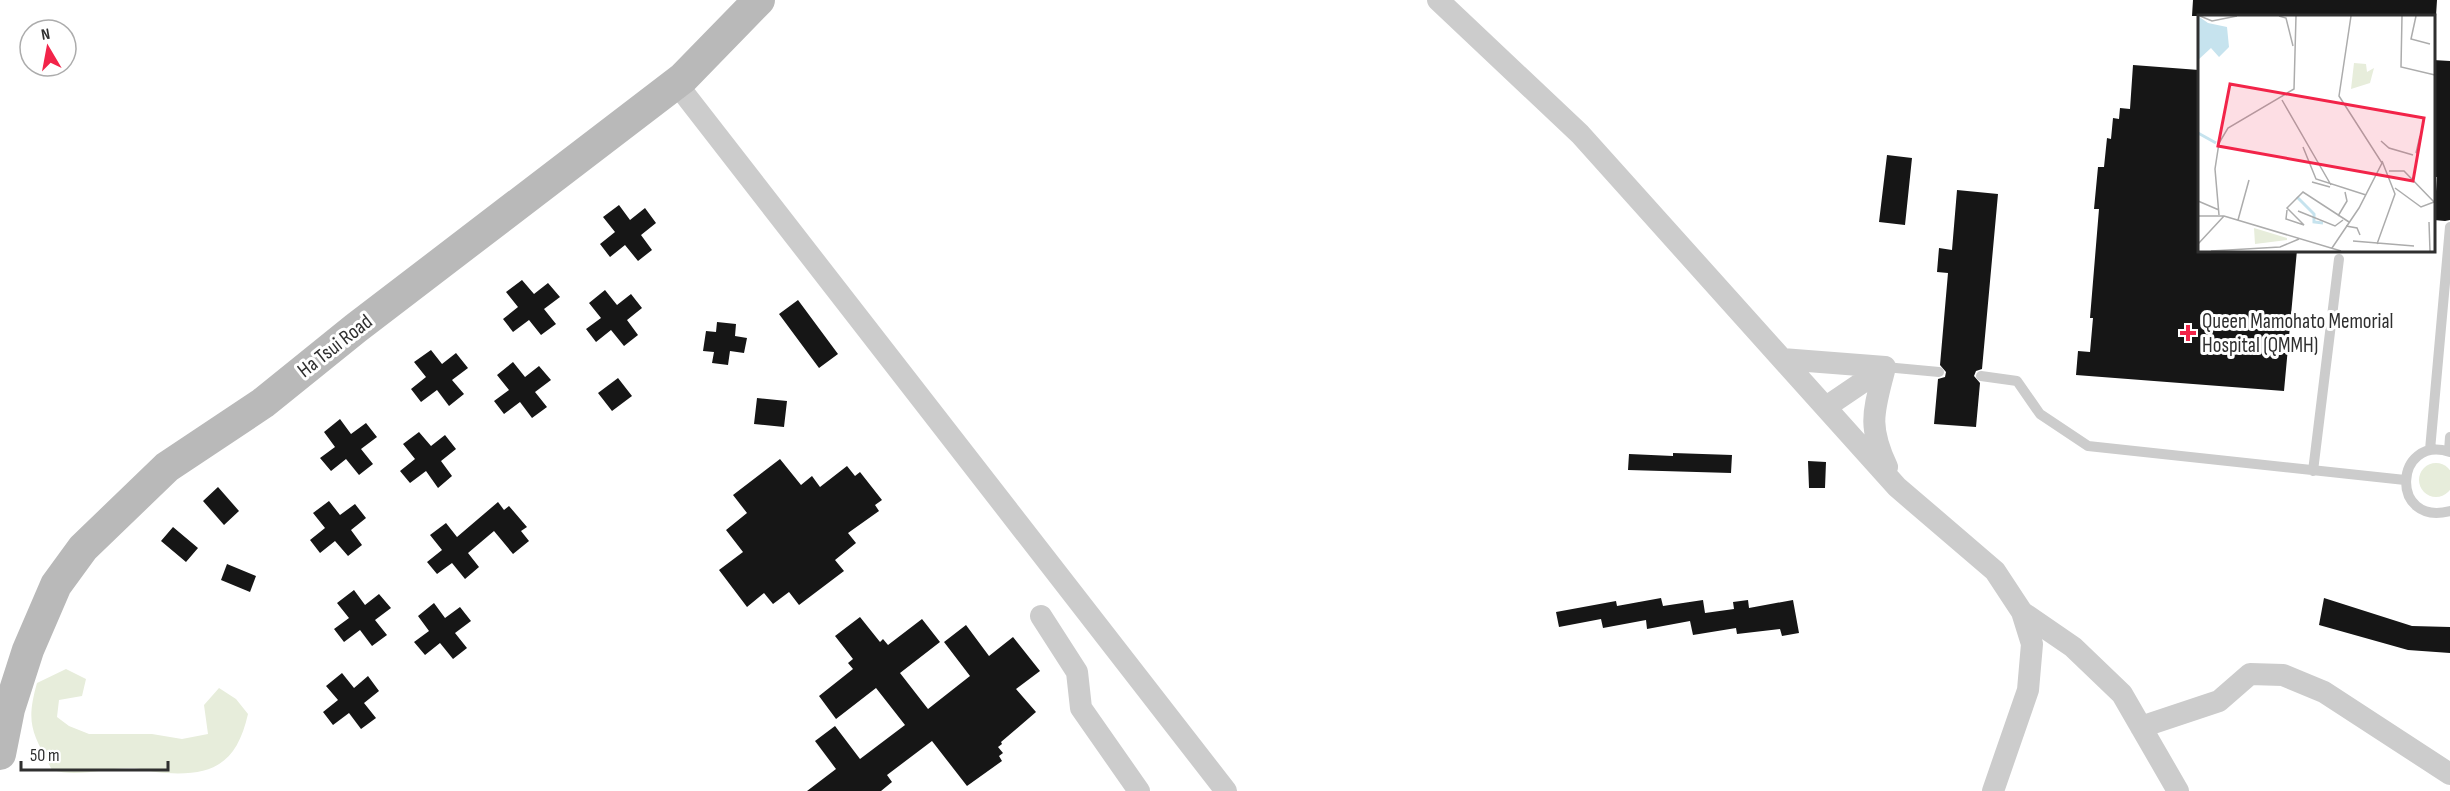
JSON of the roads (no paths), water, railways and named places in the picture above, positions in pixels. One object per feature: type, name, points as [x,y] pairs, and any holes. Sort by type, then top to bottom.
[{"type":"street","name":"Ha Tsui Road","points":[[0,754],[9,709],[28,650],[56,585],[83,548],[167,467],[262,403],[356,328],[676,83],[759,0]]},
{"type":"street","points":[[1438,0],[1580,134],[1897,487],[1995,571],[2022,612],[2032,644],[2028,690],[1993,791]]},
{"type":"street","points":[[676,83],[1226,791]]},
{"type":"street","points":[[1782,359],[1885,367]]},
{"type":"street","points":[[1826,407],[1885,367]]},
{"type":"street","points":[[1885,367],[1874,415],[1875,440],[1897,487]]},
{"type":"street","points":[[2022,612],[2073,647],[2122,694],[2178,791]]},
{"type":"street","points":[[1041,616],[1077,672],[1081,708],[1139,791]]},
{"type":"street","points":[[2141,727],[2219,701],[2250,674],[2283,675],[2324,692],[2450,774]]},
{"type":"lane","points":[[2430,450],[2450,227]]},
{"type":"lane","points":[[2313,471],[2338,259]]},
{"type":"lane","points":[[1885,367],[1939,372]]},
{"type":"lane","points":[[1981,376],[2017,381],[2040,414],[2088,446],[2405,480]]},
{"type":"lane","points":[[2450,437],[2449,452],[2430,450],[2412,461],[2405,480],[2411,501],[2419,508],[2440,514],[2450,511]]},
{"type":"place","name":"Queen Mamohato Memorial Hospital (QMMH)","points":[[2188,333]]}]
